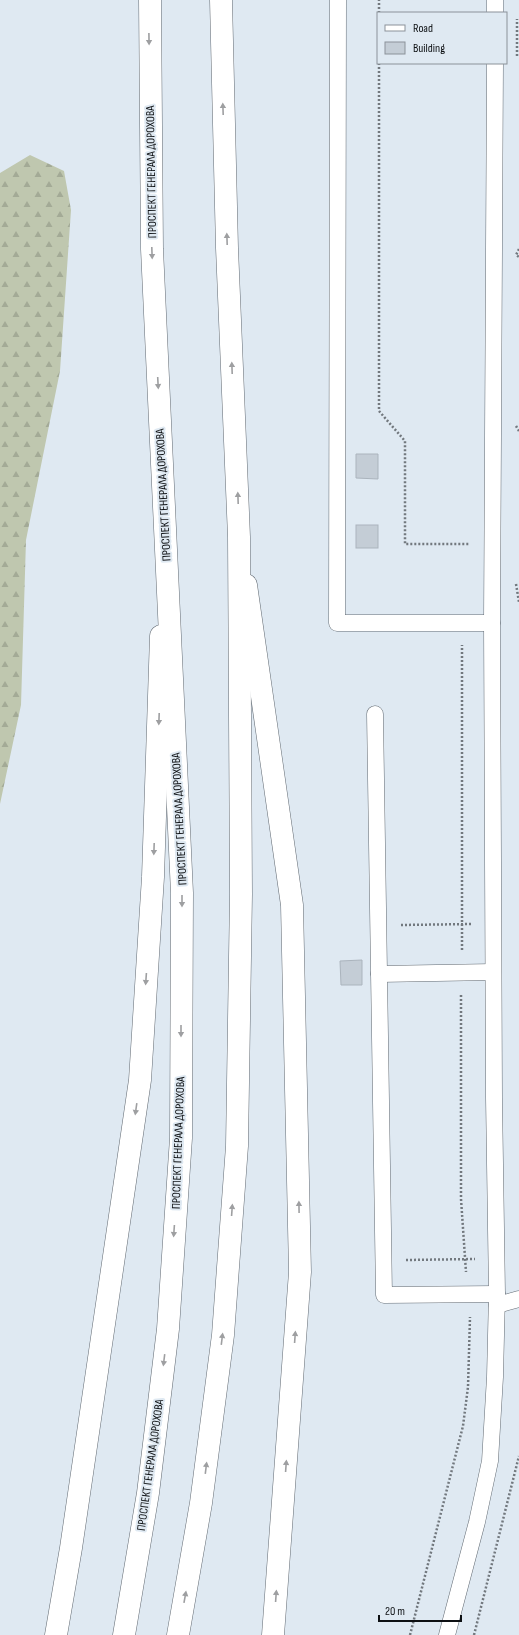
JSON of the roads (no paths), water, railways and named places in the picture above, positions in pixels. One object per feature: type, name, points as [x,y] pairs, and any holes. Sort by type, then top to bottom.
[{"type":"main road","name":"ПРОСПЕКТ ГЕНЕРАЛА ДОРОХОВА","points":[[124,1635],[148,1493],[168,1329],[181,1138],[182,893],[152,249],[150,0]]},
{"type":"main road","points":[[178,1635],[202,1503],[223,1335],[237,1146],[242,894],[239,537],[227,248],[221,0]]},
{"type":"main road","points":[[239,537],[292,905],[300,1272],[273,1635]]},
{"type":"main road","points":[[56,1635],[71,1548],[140,1080],[153,877],[165,540]]},
{"type":"lane","points":[[338,0],[337,623],[492,623]]},
{"type":"lane","points":[[495,0],[495,12]]},
{"type":"lane","points":[[447,1635],[477,1522],[490,1461],[495,1377],[496,1258],[492,623],[495,64]]},
{"type":"lane","points":[[375,714],[384,1296],[468,1294],[496,1299],[519,1299]]},
{"type":"lane","points":[[379,974],[493,972]]}]
